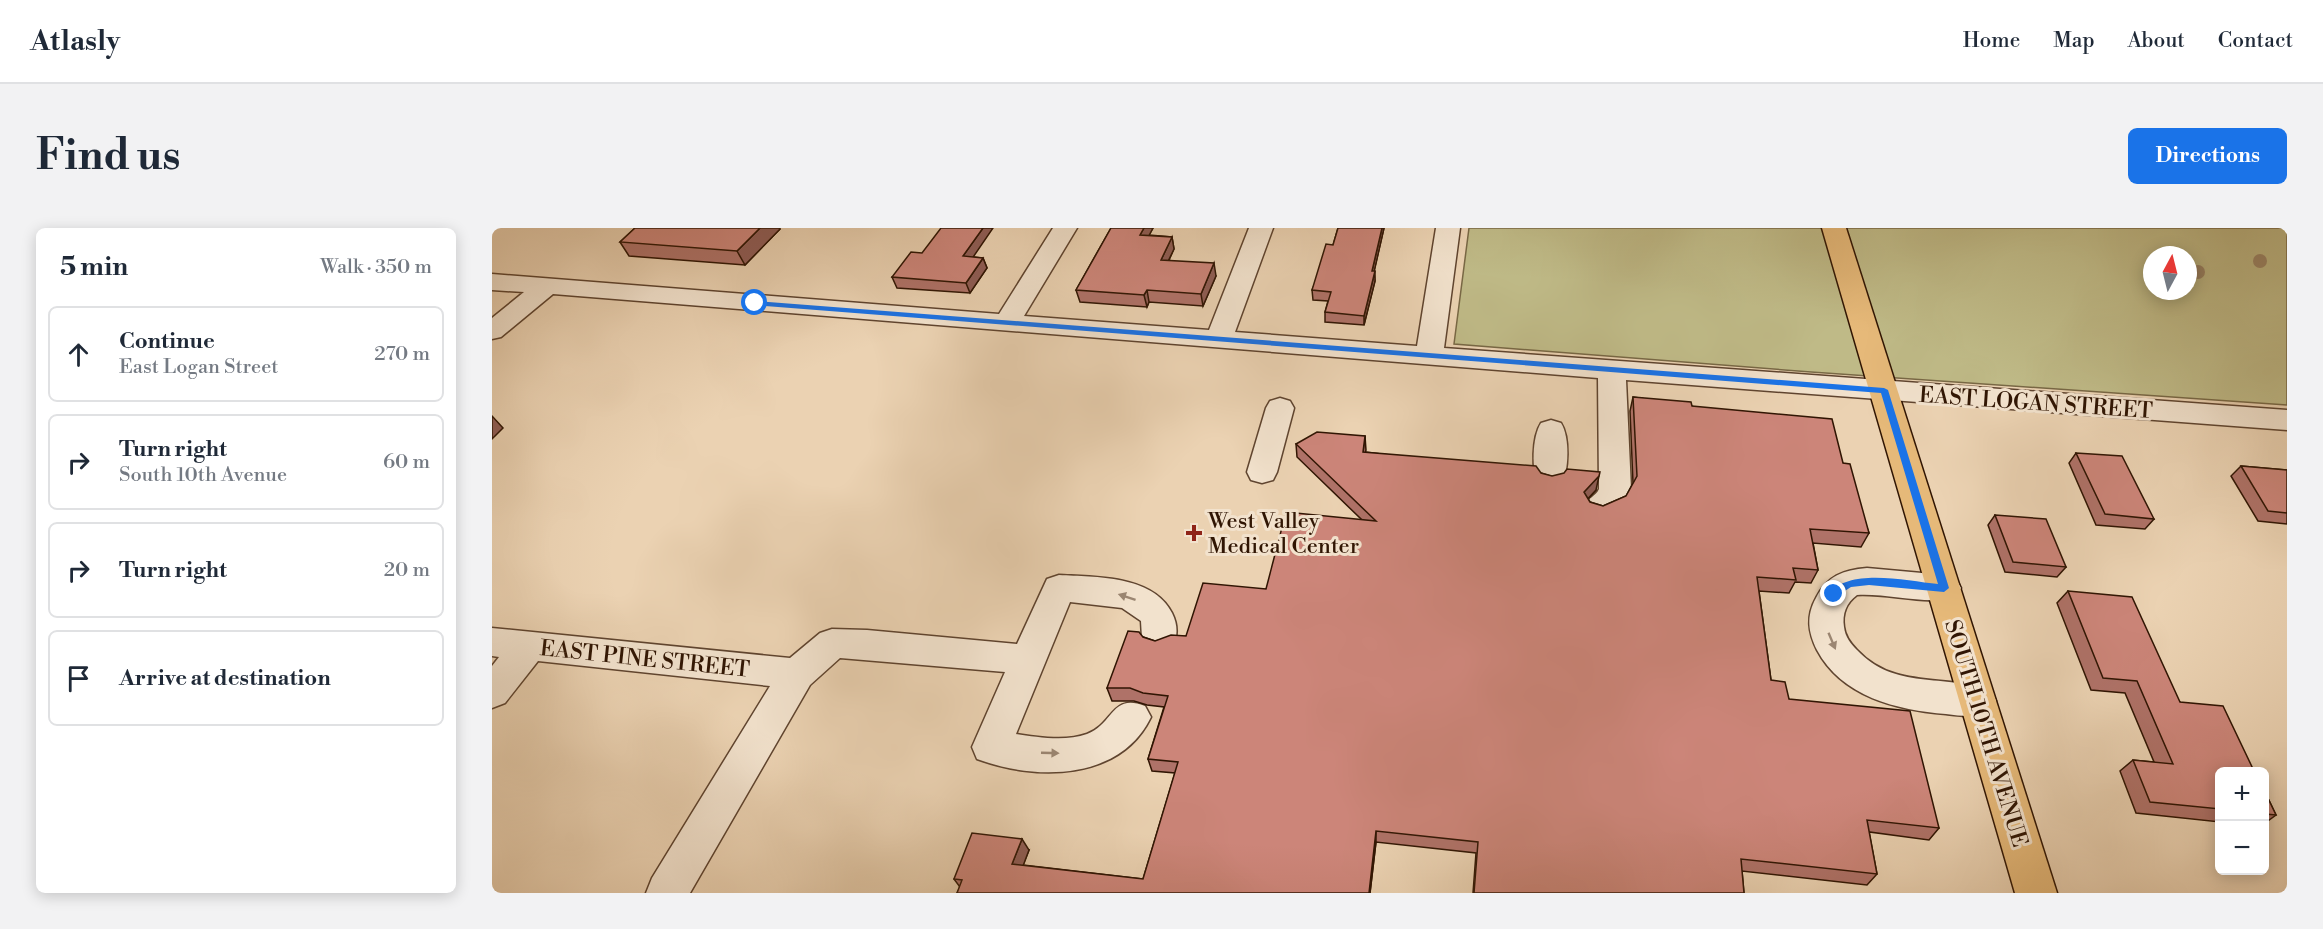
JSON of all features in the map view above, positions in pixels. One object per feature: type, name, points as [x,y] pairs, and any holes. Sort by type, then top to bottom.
[{"type":"main road","name":"SOUTH 10TH AVENUE","points":[[1834,228],[2036,893]]},
{"type":"street","points":[[1007,323],[1065,228]]},
{"type":"street","points":[[1219,340],[1262,228]]},
{"type":"street","points":[[1429,356],[1448,228]]},
{"type":"street","name":"EAST LOGAN STREET","points":[[492,282],[1219,340],[2287,420]]},
{"type":"street","points":[[492,332],[548,286]]},
{"type":"street","points":[[1599,506],[1610,500],[1615,489],[1612,370]]},
{"type":"street","points":[[1262,472],[1280,408]]},
{"type":"street","points":[[1550,477],[1551,430]]},
{"type":"street","points":[[1944,588],[1869,582],[1849,584],[1834,594],[1827,609],[1825,625],[1833,648],[1850,668],[1877,684],[1903,694],[1978,702]]},
{"type":"street","points":[[1132,717],[1111,740],[1082,753],[1051,754],[991,747],[1059,588],[1117,593],[1144,602],[1156,615],[1160,638]]},
{"type":"street","name":"EAST PINE STREET","points":[[492,642],[797,674]]},
{"type":"street","points":[[667,893],[797,674],[832,643],[867,644],[1028,660]]},
{"type":"street","points":[[492,692],[530,646]]},
{"type":"shaded area","points":[[1469,228],[2287,228],[2287,405],[1811,372],[1454,344]]},
{"type":"building","points":[[635,228],[760,228],[737,251],[620,242]]},
{"type":"building","points":[[941,228],[983,228],[963,256],[983,258],[966,283],[892,277],[911,252],[922,253]]},
{"type":"building","points":[[1111,228],[1144,228],[1140,235],[1172,237],[1161,260],[1214,263],[1201,294],[1147,290],[1144,295],[1076,290]]},
{"type":"building","points":[[1338,228],[1382,228],[1364,316],[1325,312],[1331,292],[1312,290],[1326,244],[1333,245]]},
{"type":"building","name":"West Valley Medical Center","points":[[1633,397],[1691,402],[1692,406],[1832,419],[1843,463],[1850,464],[1869,533],[1810,529],[1818,570],[1793,568],[1796,580],[1757,577],[1771,680],[1785,682],[1789,699],[1910,711],[1939,828],[1867,820],[1877,874],[1741,859],[1744,893],[1474,893],[1478,842],[1376,831],[1369,893],[957,893],[962,880],[954,879],[972,833],[1022,839],[1012,864],[1143,879],[1178,762],[1148,759],[1168,696],[1143,693],[1130,688],[1107,688],[1128,631],[1139,632],[1143,637],[1155,641],[1171,635],[1186,636],[1203,583],[1266,589],[1286,512],[1376,521],[1296,444],[1317,432],[1365,436],[1363,452],[1536,466],[1541,473],[1552,476],[1564,473],[1567,469],[1600,472],[1584,492],[1590,502],[1603,506],[1626,496],[1637,476]]},
{"type":"building","points":[[2076,453],[2122,456],[2154,519],[2105,514]]},
{"type":"building","points":[[2241,466],[2287,470],[2287,513],[2268,511]]},
{"type":"building","points":[[1995,515],[2046,519],[2066,567],[2013,562]]},
{"type":"building","points":[[2068,591],[2132,597],[2180,702],[2223,706],[2252,767],[2215,767],[2215,808],[2150,802],[2133,760],[2173,764],[2137,681],[2103,678]]},
{"type":"building","points":[[2269,800],[2276,815],[2269,814]]},
{"type":"place","name":"West Valley Medical Center","points":[[1194,533]]},
{"type":"route","points":[[755,303],[1884,390],[1944,588],[1869,582],[1849,584],[1834,594]]}]
